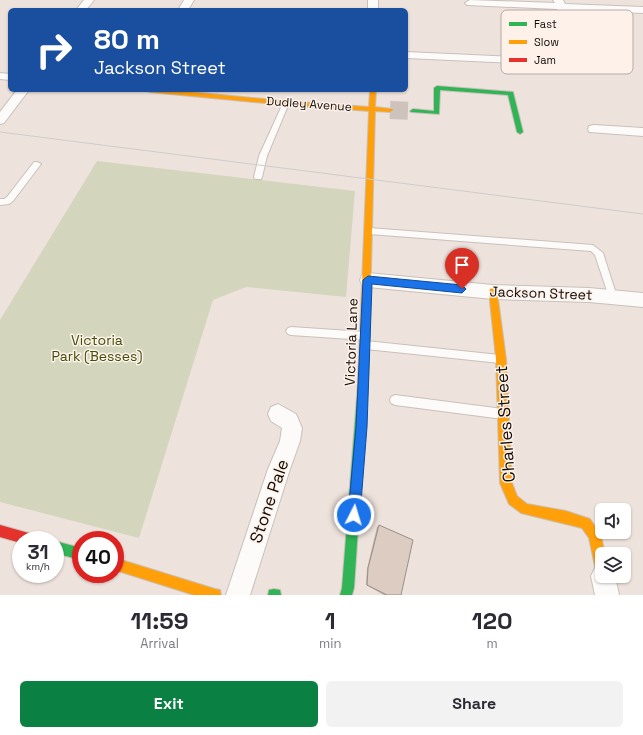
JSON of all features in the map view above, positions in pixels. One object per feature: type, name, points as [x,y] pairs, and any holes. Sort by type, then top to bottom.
[{"type":"main road","points":[[414,112],[437,113],[437,88],[511,93],[520,132]]},
{"type":"main road","name":"Dudley Avenue","points":[[170,92],[286,103],[390,110]]},
{"type":"main road","name":"Victoria Lane","points":[[346,595],[348,588],[361,427],[368,280],[370,151],[373,92]]},
{"type":"main road","name":"Charles Street","points":[[493,292],[501,359],[506,483],[514,500],[525,509],[566,517],[586,523],[595,536],[597,547]]},
{"type":"main road","points":[[0,531],[12,534]]},
{"type":"main road","points":[[124,568],[168,588],[215,595]]},
{"type":"street","points":[[83,8],[89,0]]},
{"type":"street","points":[[470,3],[559,4],[643,10]]},
{"type":"street","points":[[408,55],[501,59]]},
{"type":"street","points":[[0,120],[21,92]]},
{"type":"street","points":[[594,129],[643,132]]},
{"type":"street","name":"Jackson Street","points":[[368,280],[493,292],[613,297],[643,300]]},
{"type":"street","name":"Stone Pale","points":[[238,595],[290,441],[292,428],[289,420],[278,414]]},
{"type":"street","points":[[604,583],[607,595]]},
{"type":"lane","points":[[258,177],[262,156],[286,103]]},
{"type":"lane","points":[[0,202],[6,202],[10,199],[37,164]]},
{"type":"lane","points":[[369,231],[593,248],[599,253],[613,297]]},
{"type":"lane","points":[[291,331],[501,359]]},
{"type":"lane","points":[[395,400],[503,414]]},
{"type":"green space","name":"Victoria Park (Besses)","points":[[97,161],[355,191],[346,297],[246,287],[213,300],[139,538],[124,534],[124,531],[112,531],[0,502],[0,320]]},
{"type":"building","points":[[379,525],[413,540],[401,595],[387,595],[367,585],[368,568]]},
{"type":"tunnel","points":[[390,110],[413,111]]},
{"type":"tram line","points":[[0,132],[643,214]]},
{"type":"traffic: fast","points":[[413,111],[437,113],[437,88],[511,93],[520,132]]},
{"type":"traffic: fast","points":[[346,595],[348,588],[363,383]]},
{"type":"traffic: fast","points":[[64,549],[72,552]]},
{"type":"traffic: slow","points":[[170,92],[286,103],[390,110]]},
{"type":"traffic: slow","points":[[363,383],[373,92]]},
{"type":"traffic: slow","points":[[493,292],[501,359],[506,483],[513,500],[525,509],[566,517],[586,523],[595,536],[597,547]]},
{"type":"traffic: slow","points":[[124,567],[215,595]]},
{"type":"traffic: jam","points":[[0,531],[12,534]]},
{"type":"route","points":[[354,515],[361,427],[366,295],[368,280],[462,289]]}]
